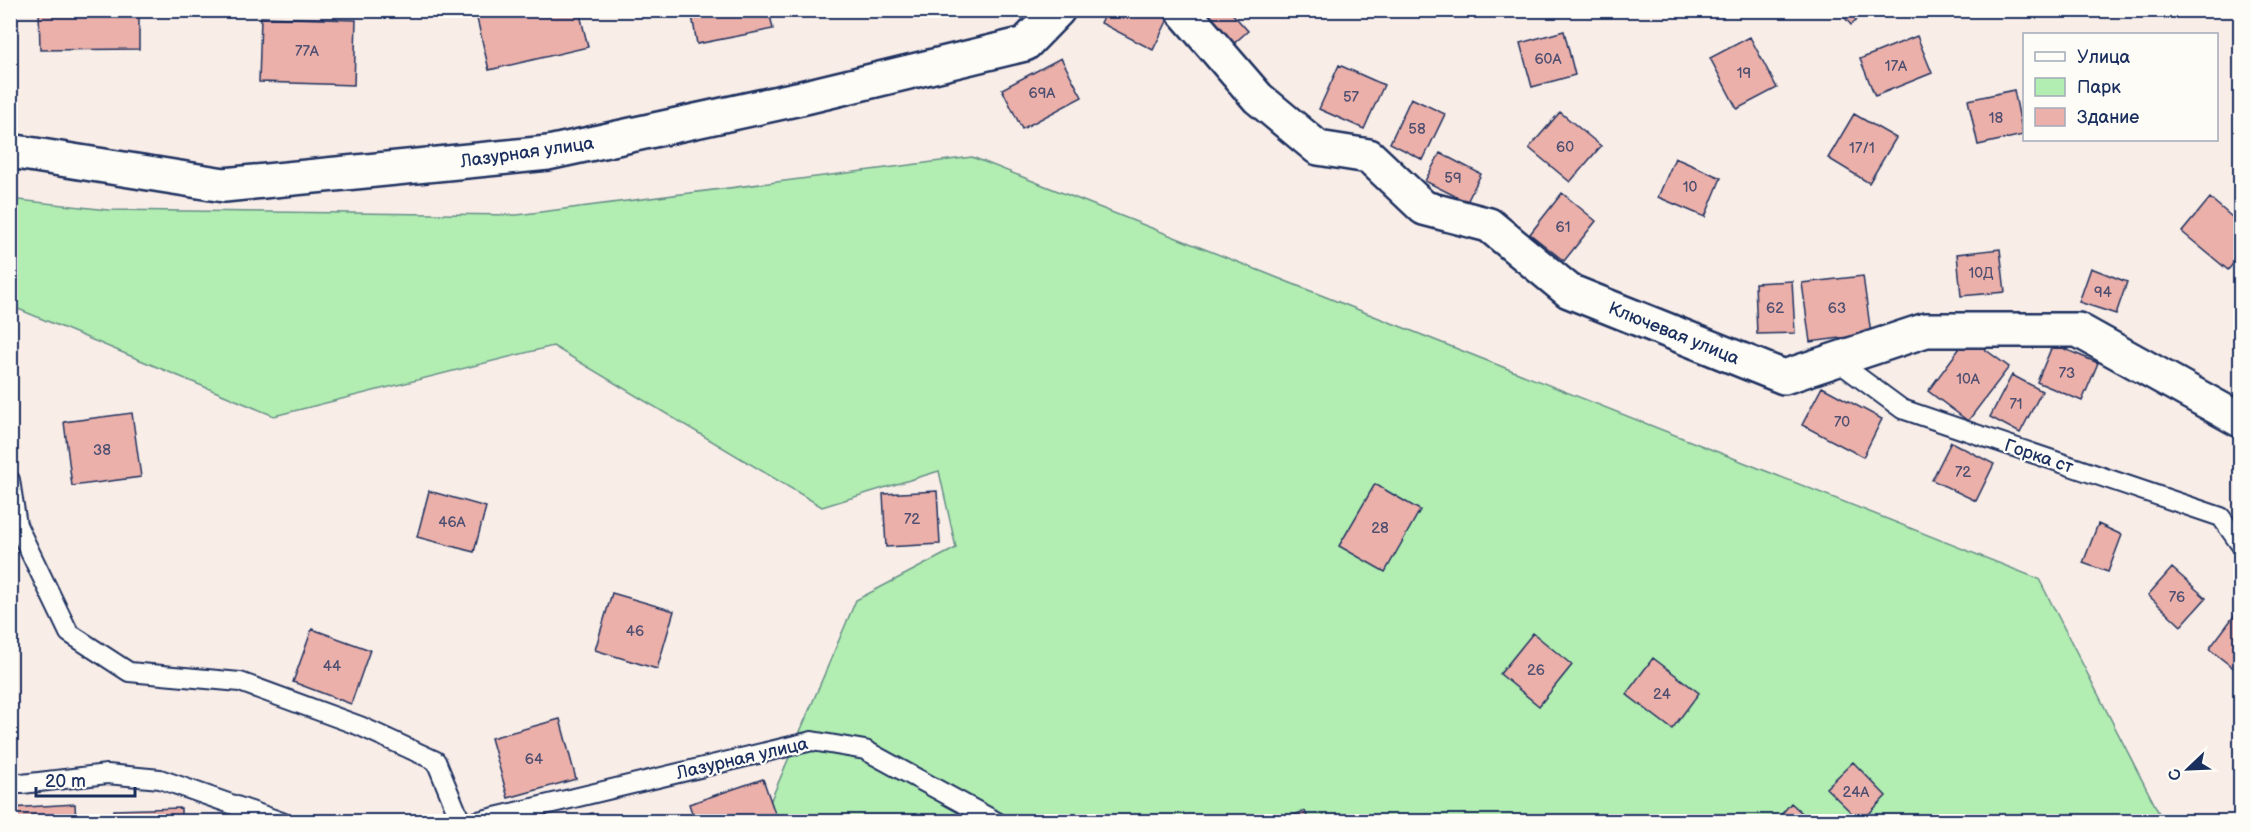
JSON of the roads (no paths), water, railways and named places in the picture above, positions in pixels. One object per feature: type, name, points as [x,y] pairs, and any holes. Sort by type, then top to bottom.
[{"type":"street","name":"Лазурная улица","points":[[10,151],[224,185],[548,153],[801,98],[1025,44],[1058,10]]},
{"type":"street","name":"Ключевая улица","points":[[1182,10],[1258,98],[1318,148],[1369,156],[1424,208],[1489,225],[1569,291],[1784,377],[1926,330],[2078,330],[2241,420]]},
{"type":"lane","name":"Горка ст","points":[[1837,361],[1902,409],[2221,517],[2241,544]]},
{"type":"lane","points":[[10,480],[17,525],[69,633],[129,672],[240,682],[360,726],[436,761],[461,822]]},
{"type":"lane","name":"Лазурная улица","points":[[474,822],[812,741],[865,750],[997,822]]},
{"type":"lane","points":[[10,780],[22,784],[107,774],[160,778],[282,822]]}]
